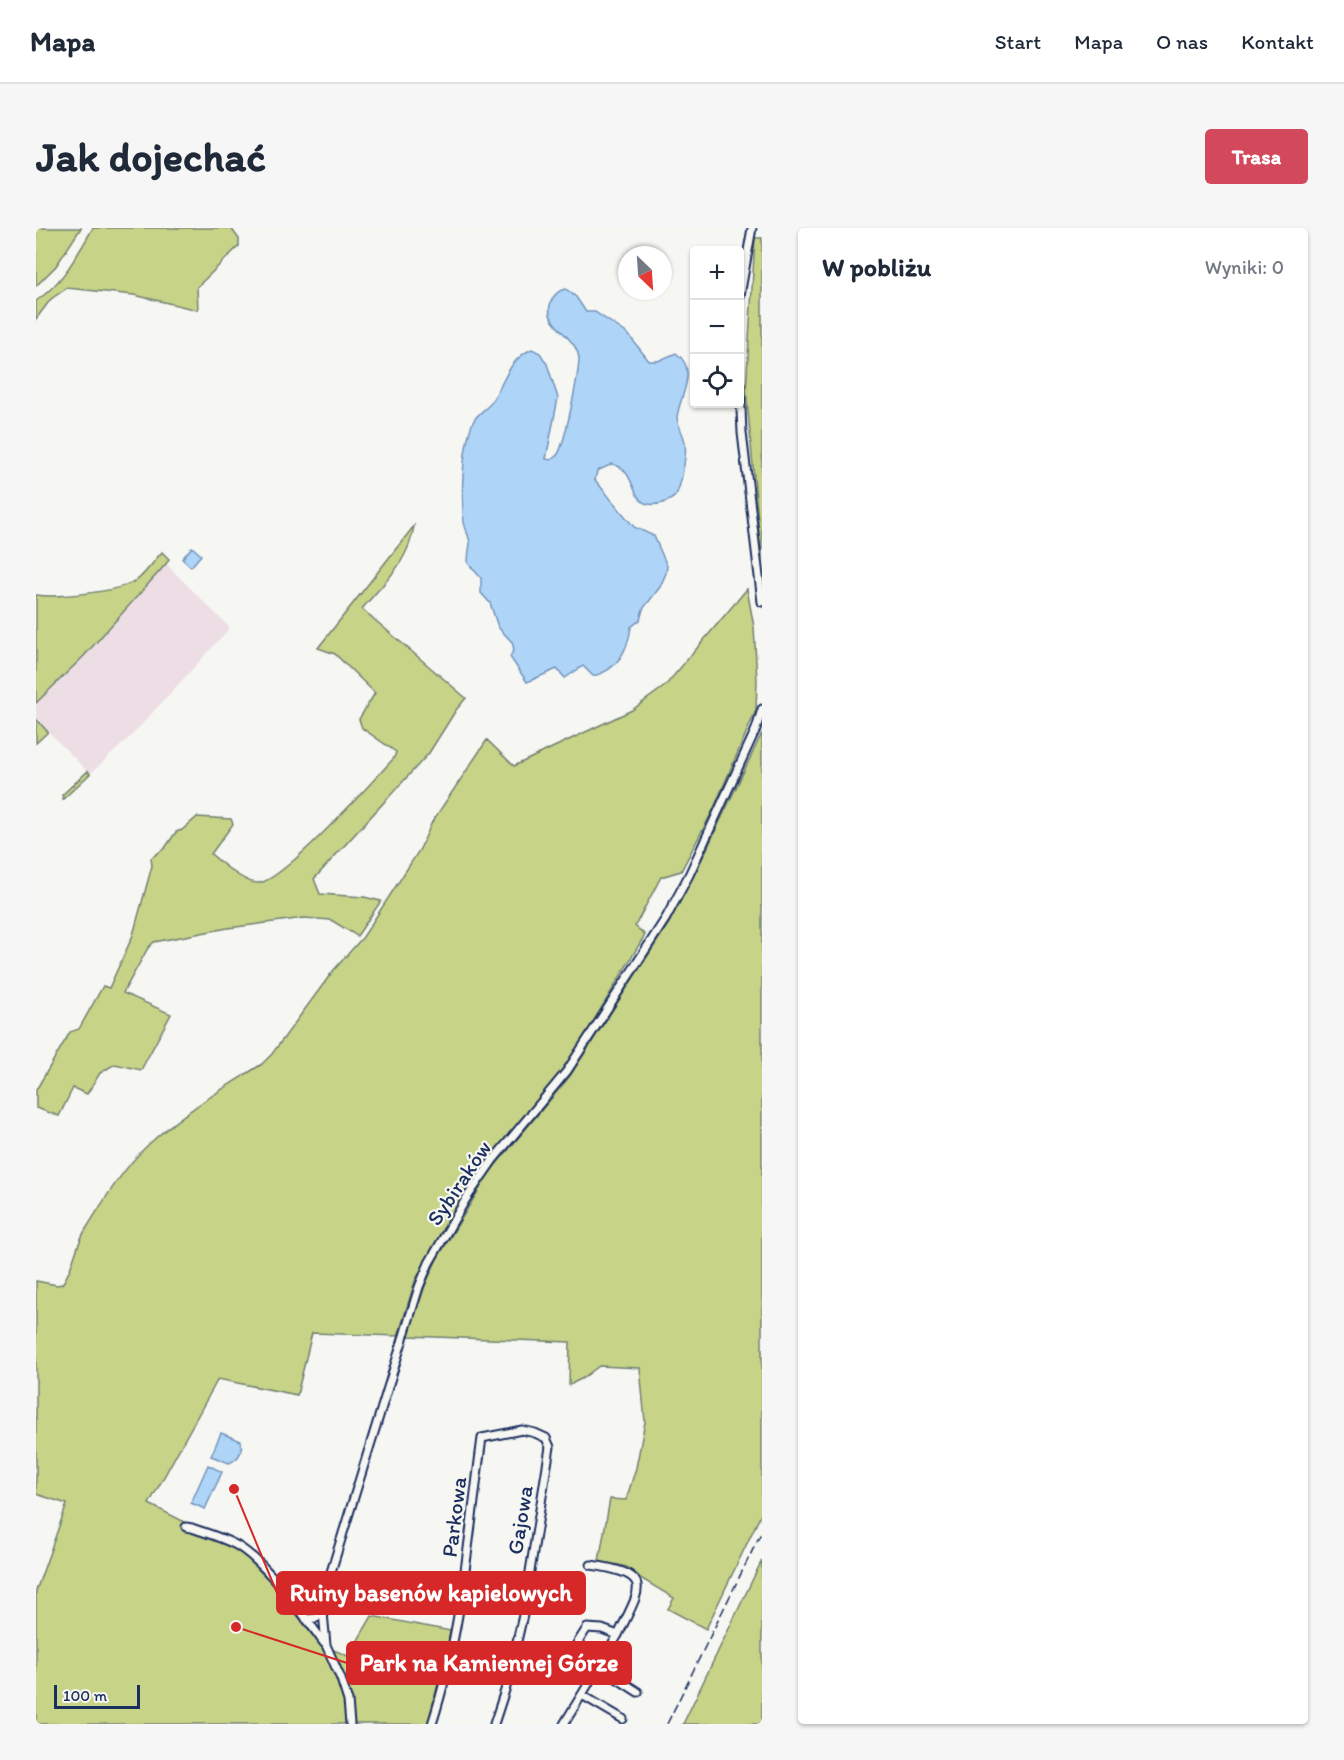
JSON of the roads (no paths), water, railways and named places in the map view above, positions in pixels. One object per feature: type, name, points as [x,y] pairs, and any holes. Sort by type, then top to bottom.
[{"type":"street","points":[[744,273],[752,228]]},
{"type":"street","points":[[741,408],[762,602]]},
{"type":"street","name":"Sybiraków","points":[[350,1724],[348,1701],[326,1645],[322,1601],[410,1314],[429,1263],[475,1185],[567,1071],[666,918],[689,875],[756,729],[762,709]]},
{"type":"street","name":"Gajowa","points":[[494,1724],[508,1681],[523,1615],[550,1447],[546,1438],[528,1430],[501,1434]]},
{"type":"street","name":"Parkowa","points":[[432,1724],[442,1694],[455,1639],[482,1438],[501,1434]]},
{"type":"street","points":[[186,1527],[237,1545],[291,1599],[326,1645]]},
{"type":"street","points":[[564,1724],[618,1635],[638,1593],[637,1584],[631,1575],[624,1571],[591,1565]]},
{"type":"street","points":[[306,1619],[316,1618],[322,1612]]},
{"type":"street","points":[[566,1661],[586,1629],[602,1629],[618,1635]]},
{"type":"street","points":[[599,1667],[638,1692]]},
{"type":"street","points":[[582,1695],[622,1719]]},
{"type":"water","points":[[566,289],[576,297],[586,312],[595,312],[628,334],[649,361],[658,361],[676,353],[683,360],[687,375],[677,417],[684,440],[685,455],[677,492],[675,496],[663,503],[643,502],[621,468],[612,464],[597,471],[595,480],[634,527],[654,536],[667,566],[666,573],[660,587],[643,609],[640,620],[631,627],[627,644],[620,658],[609,669],[593,676],[583,666],[565,678],[557,669],[527,682],[510,657],[514,649],[512,642],[498,627],[490,603],[481,593],[481,578],[468,563],[470,541],[464,522],[463,472],[473,422],[492,402],[513,364],[532,349],[540,353],[547,364],[558,398],[546,459],[551,460],[558,454],[571,408],[579,359],[576,348],[553,321],[550,311],[551,301],[557,293]]},
{"type":"water","points":[[192,547],[201,555],[191,567],[182,559]]},
{"type":"water","points":[[221,1433],[241,1441],[240,1455],[229,1463],[211,1456]]},
{"type":"water","points":[[208,1465],[222,1472],[205,1509],[191,1503]]},
{"type":"railway","points":[[667,1724],[762,1531]]},
{"type":"place","name":"Ruiny basenów kapielowych","points":[[234,1489]]},
{"type":"place","name":"Park na Kamiennej Górze","points":[[236,1627]]}]
